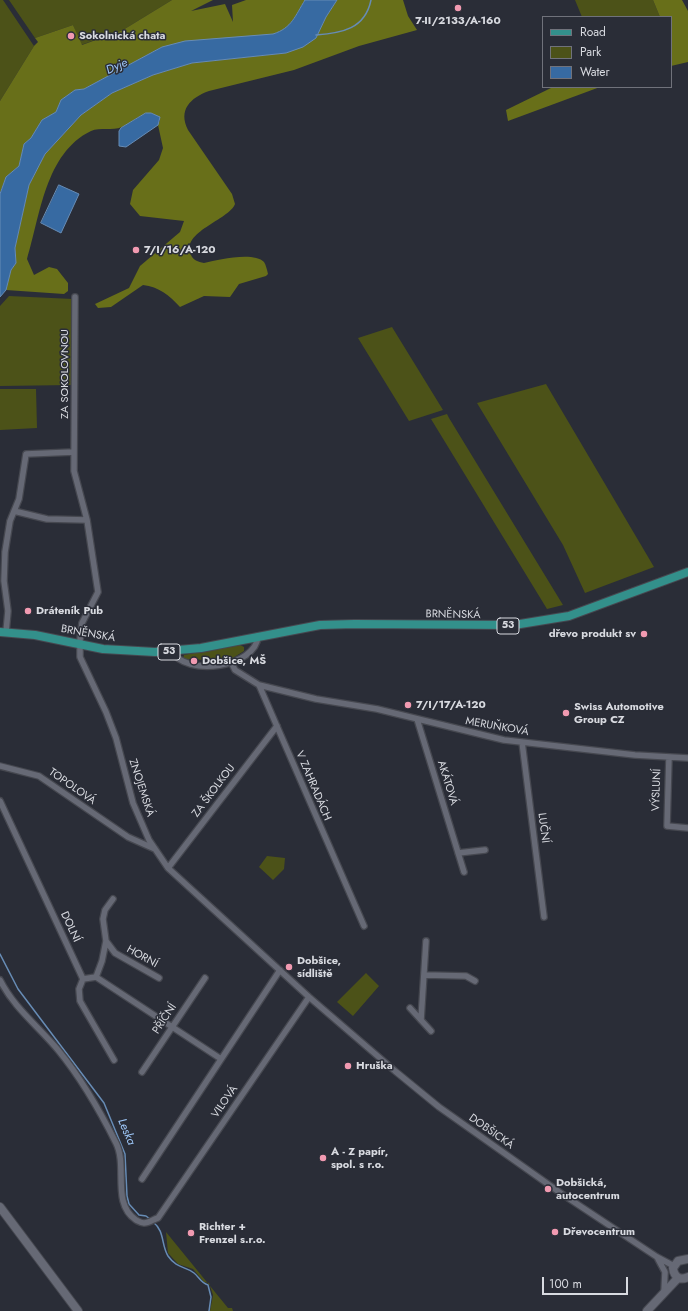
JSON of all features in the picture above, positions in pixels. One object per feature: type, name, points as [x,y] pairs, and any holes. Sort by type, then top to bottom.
[{"type":"main road","name":"BRNĚNSKÁ","points":[[3,632],[42,636],[130,652],[172,652],[330,624],[491,626],[540,622],[580,612],[688,572]]},
{"type":"main road","points":[[0,1207],[78,1311]]},
{"type":"main road","points":[[687,1261],[678,1261],[674,1266],[673,1271],[678,1278],[684,1279],[688,1277]]},
{"type":"main road","points":[[648,1311],[678,1278]]},
{"type":"street","name":"ZA SOKOLOVNOU","points":[[75,297],[74,471],[87,520],[98,592],[83,620],[80,644]]},
{"type":"street","points":[[3,632],[8,608],[2,578],[5,550],[10,522],[19,499],[26,454],[74,452]]},
{"type":"street","points":[[14,511],[47,519],[87,520]]},
{"type":"street","points":[[172,652],[176,658],[183,662],[209,665],[232,664],[252,650],[258,641],[258,636]]},
{"type":"street","name":"ZNOJEMSKÁ","points":[[80,644],[82,664],[106,712],[116,738],[133,804],[155,849],[168,868],[310,997]]},
{"type":"street","points":[[232,664],[235,670],[259,685]]},
{"type":"street","name":"MERUŇKOVÁ","points":[[259,685],[316,700],[377,709],[479,735],[522,742],[688,758]]},
{"type":"street","name":"V ZAHRADÁCH","points":[[259,685],[364,926]]},
{"type":"street","name":"AKÁTOVÁ","points":[[417,719],[464,872]]},
{"type":"street","name":"ZA ŠKOLKOU","points":[[168,868],[277,726]]},
{"type":"street","name":"LUČNÍ","points":[[522,742],[544,916]]},
{"type":"street","name":"VÝSLUNÍ","points":[[669,757],[667,826],[688,828]]},
{"type":"street","name":"TOPOLOVÁ","points":[[0,766],[39,776],[128,837],[155,849]]},
{"type":"street","name":"DOLNÍ","points":[[0,801],[83,979]]},
{"type":"street","points":[[458,853],[485,850]]},
{"type":"street","name":"HORNÍ","points":[[96,977],[106,941],[103,919],[105,910],[113,899]]},
{"type":"street","name":"HORNÍ","points":[[106,941],[115,953],[159,978]]},
{"type":"street","points":[[421,1020],[426,941]]},
{"type":"street","name":"HORNÍ","points":[[103,956],[115,953]]},
{"type":"street","points":[[142,1179],[280,970]]},
{"type":"street","points":[[425,975],[466,976],[475,980]]},
{"type":"street","points":[[114,1060],[80,1001],[79,989],[83,979],[96,977],[221,1060]]},
{"type":"street","name":"PŘÍČNÍ","points":[[142,1072],[205,978]]},
{"type":"street","name":"VILOVÁ","points":[[0,980],[8,996],[17,1008],[58,1050],[94,1102],[119,1151],[122,1201],[131,1217],[145,1223],[157,1218],[310,997]]},
{"type":"street","name":"DOBŠICKÁ","points":[[310,997],[439,1107],[562,1194],[657,1257],[674,1266]]},
{"type":"street","points":[[410,1008],[431,1031]]},
{"type":"street","points":[[657,1257],[665,1272],[664,1294]]},
{"type":"green space","points":[[0,0],[3,0],[34,46],[0,101]]},
{"type":"green space","points":[[9,0],[172,0],[123,30],[81,45],[73,25],[35,38]]},
{"type":"green space","points":[[172,0],[213,0],[191,11],[225,4],[233,22],[232,5],[246,0],[305,0],[289,25],[274,34],[162,47],[84,89],[75,90],[61,100],[56,112],[42,120],[31,138],[24,144],[19,166],[6,177],[0,193],[0,101],[38,42],[35,38],[73,25],[82,45],[123,30]]},
{"type":"green space","points":[[337,0],[403,0],[408,16],[417,30],[359,46],[294,70],[209,91],[191,101],[185,111],[185,123],[188,130],[232,194],[235,204],[231,210],[199,233],[192,240],[189,247],[191,255],[196,260],[204,263],[235,257],[252,257],[264,262],[268,274],[266,276],[239,284],[230,297],[204,296],[180,307],[163,292],[143,285],[111,307],[98,308],[95,304],[129,288],[140,266],[180,232],[184,221],[140,216],[130,204],[133,190],[159,160],[163,148],[158,125],[160,120],[152,113],[148,113],[136,118],[122,127],[91,131],[76,141],[63,154],[54,170],[41,206],[27,259],[34,275],[49,267],[57,269],[68,283],[68,291],[64,294],[6,290],[11,270],[16,263],[15,248],[29,185],[45,154],[81,115],[112,93],[153,75],[192,63],[286,53],[316,38],[326,17]]},
{"type":"green space","points":[[575,0],[653,0],[660,16],[582,16]]},
{"type":"green space","points":[[653,0],[682,0],[688,11],[688,62],[672,66],[672,16],[660,16]]},
{"type":"green space","points":[[551,88],[597,88],[508,121],[506,110]]},
{"type":"green space","points":[[9,296],[73,299],[72,385],[0,386],[0,306]]},
{"type":"green space","points":[[392,327],[443,410],[409,421],[358,338]]},
{"type":"green space","points":[[546,384],[654,567],[585,593],[563,545],[477,403]]},
{"type":"green space","points":[[0,389],[36,389],[37,428],[0,430]]},
{"type":"green space","points":[[447,414],[563,605],[547,609],[431,419]]},
{"type":"green space","points":[[238,644],[244,647],[244,651],[228,661],[204,662],[204,660],[186,660],[183,658],[184,655]]},
{"type":"green space","points":[[267,856],[285,858],[284,869],[273,880],[259,867]]},
{"type":"green space","points":[[366,973],[379,986],[353,1016],[337,1002]]},
{"type":"green space","points":[[166,1232],[207,1283],[204,1282],[193,1269],[178,1264],[168,1253]]},
{"type":"green space","points":[[210,1286],[228,1308],[232,1308],[233,1311],[210,1311],[213,1295]]},
{"type":"water","points":[[305,0],[337,0],[326,17],[316,38],[303,47],[286,53],[192,63],[153,75],[112,93],[81,115],[45,154],[29,185],[15,248],[16,263],[11,270],[6,290],[0,297],[0,194],[6,177],[19,166],[24,144],[31,138],[42,120],[56,112],[61,100],[75,90],[84,89],[162,47],[185,41],[273,34],[289,25]]},
{"type":"water","points":[[146,113],[151,113],[160,117],[158,125],[126,147],[119,146],[119,131],[121,128]]},
{"type":"water","points":[[59,185],[79,194],[61,233],[41,223]]},
{"type":"waterway","points":[[316,35],[335,33],[351,28],[364,17],[371,0]]},
{"type":"waterway","name":"Leska","points":[[0,954],[18,989],[104,1103],[125,1154],[127,1196],[129,1204],[139,1215],[146,1216],[150,1219]]},
{"type":"waterway","name":"Leska","points":[[153,1222],[161,1234],[166,1252],[171,1260],[194,1273],[208,1285],[211,1297],[209,1311]]},
{"type":"place","name":"7-II/2133/A-160","points":[[458,8]]},
{"type":"place","name":"Sokolnická chata","points":[[71,36]]},
{"type":"place","name":"7/I/16/A-120","points":[[136,250]]},
{"type":"place","name":"Dráteník Pub","points":[[28,611]]},
{"type":"place","name":"dřevo produkt sv","points":[[644,634]]},
{"type":"place","name":"Dobšice, MŠ","points":[[194,661]]},
{"type":"place","name":"7/I/17/A-120","points":[[408,705]]},
{"type":"place","name":"Swiss Automotive Group CZ","points":[[566,713]]},
{"type":"place","name":"Dobšice, sídliště","points":[[289,967]]},
{"type":"place","name":"Hruška","points":[[348,1066]]},
{"type":"place","name":"A - Z papír, spol. s r.o.","points":[[323,1158]]},
{"type":"place","name":"Dobšická, autocentrum","points":[[548,1189]]},
{"type":"place","name":"Dřevocentrum","points":[[555,1232]]},
{"type":"place","name":"Richter + Frenzel s.r.o.","points":[[191,1233]]},
{"type":"water label","name":"Dyje","points":[[117,67]]}]
